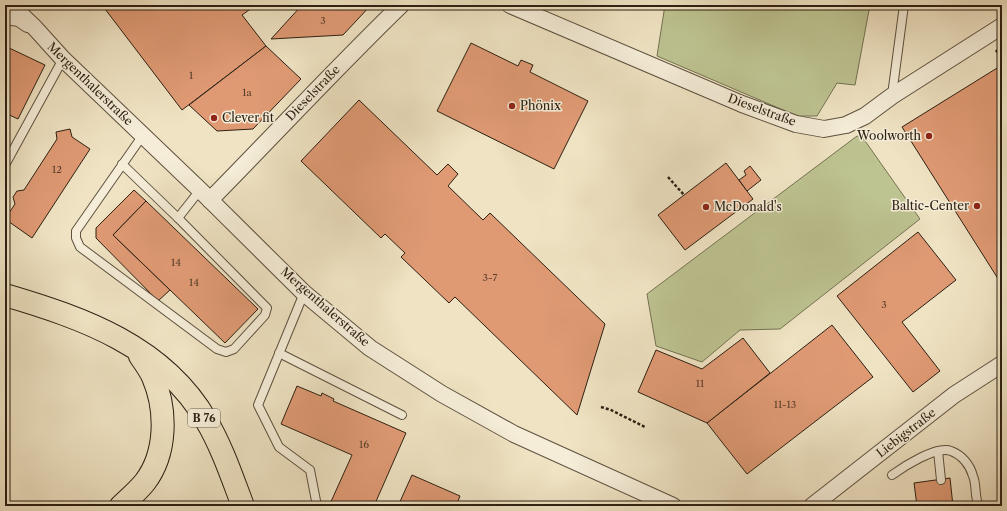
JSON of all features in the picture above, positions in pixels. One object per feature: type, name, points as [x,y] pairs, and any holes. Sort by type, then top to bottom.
[{"type":"highway","name":"B 76","points":[[5,295],[59,311],[124,340],[169,373],[191,398],[206,420],[219,445],[243,506]]},
{"type":"highway","name":"B 76","points":[[121,506],[136,493],[146,481],[158,456],[163,428],[160,401],[153,376],[137,350]]},
{"type":"street","name":"Mergenthalerstraße","points":[[11,5],[35,28],[63,59],[205,195],[304,293],[370,348],[442,394],[514,434],[673,506]]},
{"type":"street","name":"Dieselstraße","points":[[205,195],[320,88],[350,54],[401,5]]},
{"type":"street","name":"Dieselstraße","points":[[510,5],[742,104],[796,124],[824,129],[846,125],[865,116],[892,96],[1002,26]]},
{"type":"street","name":"Mergenthalerstraße","points":[[5,16],[19,18],[35,28]]},
{"type":"street","name":"Liebigstraße","points":[[812,506],[954,395],[1002,364]]},
{"type":"lane","points":[[892,96],[904,5]]},
{"type":"lane","points":[[5,165],[63,59]]},
{"type":"lane","points":[[122,164],[267,308],[265,315],[234,349],[226,352],[217,349],[80,247],[76,238],[76,231],[122,164],[143,135]]},
{"type":"lane","points":[[178,218],[205,195]]},
{"type":"lane","points":[[304,293],[258,404],[279,447],[310,470],[317,506]]},
{"type":"lane","points":[[279,353],[402,415]]},
{"type":"lane","points":[[892,475],[912,461],[938,451],[950,450],[961,457],[969,465],[974,478],[977,502],[979,506]]},
{"type":"lane","points":[[938,451],[941,480]]},
{"type":"path","points":[[668,177],[684,195]]},
{"type":"path","points":[[601,408],[611,410],[645,427]]},
{"type":"green space","points":[[665,5],[870,5],[855,85],[837,83],[817,116],[797,116],[657,56]]},
{"type":"green space","points":[[857,136],[863,138],[920,219],[780,329],[740,330],[702,362],[656,346],[647,294]]},
{"type":"building","points":[[102,5],[256,5],[242,15],[266,46],[182,110]]},
{"type":"building","points":[[302,5],[371,5],[343,35],[271,39]]},
{"type":"building","name":"Phönix","points":[[471,43],[518,66],[521,60],[533,65],[530,72],[588,101],[554,169],[437,111]]},
{"type":"building","points":[[5,46],[45,65],[18,119],[5,113]]},
{"type":"building","points":[[266,46],[301,79],[253,129],[217,131],[189,105]]},
{"type":"building","name":"Baltic-Center","points":[[1002,65],[1002,285],[902,127]]},
{"type":"building","points":[[359,100],[437,175],[448,164],[458,174],[448,186],[483,220],[490,213],[605,324],[577,415],[455,297],[449,303],[401,257],[405,253],[385,234],[381,238],[301,161]]},
{"type":"building","points":[[70,129],[72,137],[90,149],[32,238],[5,219],[15,204],[13,197],[17,191],[24,190],[57,139],[56,132]]},
{"type":"building","name":"McDonald's","points":[[726,163],[753,199],[685,250],[658,215]]},
{"type":"building","points":[[750,166],[761,180],[747,191],[739,180],[746,175],[744,171]]},
{"type":"building","points":[[134,190],[146,201],[113,235],[170,290],[158,301],[96,238],[96,228]]},
{"type":"building","points":[[146,201],[258,309],[225,343],[113,235]]},
{"type":"building","points":[[918,232],[956,280],[902,322],[940,371],[913,392],[837,296]]},
{"type":"building","points":[[832,325],[873,377],[747,474],[707,423]]},
{"type":"building","points":[[743,338],[770,373],[707,423],[638,392],[656,350],[702,369]]},
{"type":"building","points":[[297,386],[321,396],[322,393],[334,399],[333,401],[406,433],[374,506],[329,506],[352,455],[281,424]]},
{"type":"building","points":[[412,475],[460,496],[456,506],[398,506]]},
{"type":"building","points":[[950,478],[953,506],[917,506],[914,483]]},
{"type":"place","name":"Phönix","points":[[512,106]]},
{"type":"place","name":"Clever fit","points":[[214,118]]},
{"type":"place","name":"Woolworth","points":[[929,136]]},
{"type":"place","name":"Baltic-Center","points":[[977,206]]},
{"type":"place","name":"McDonald's","points":[[706,207]]}]
